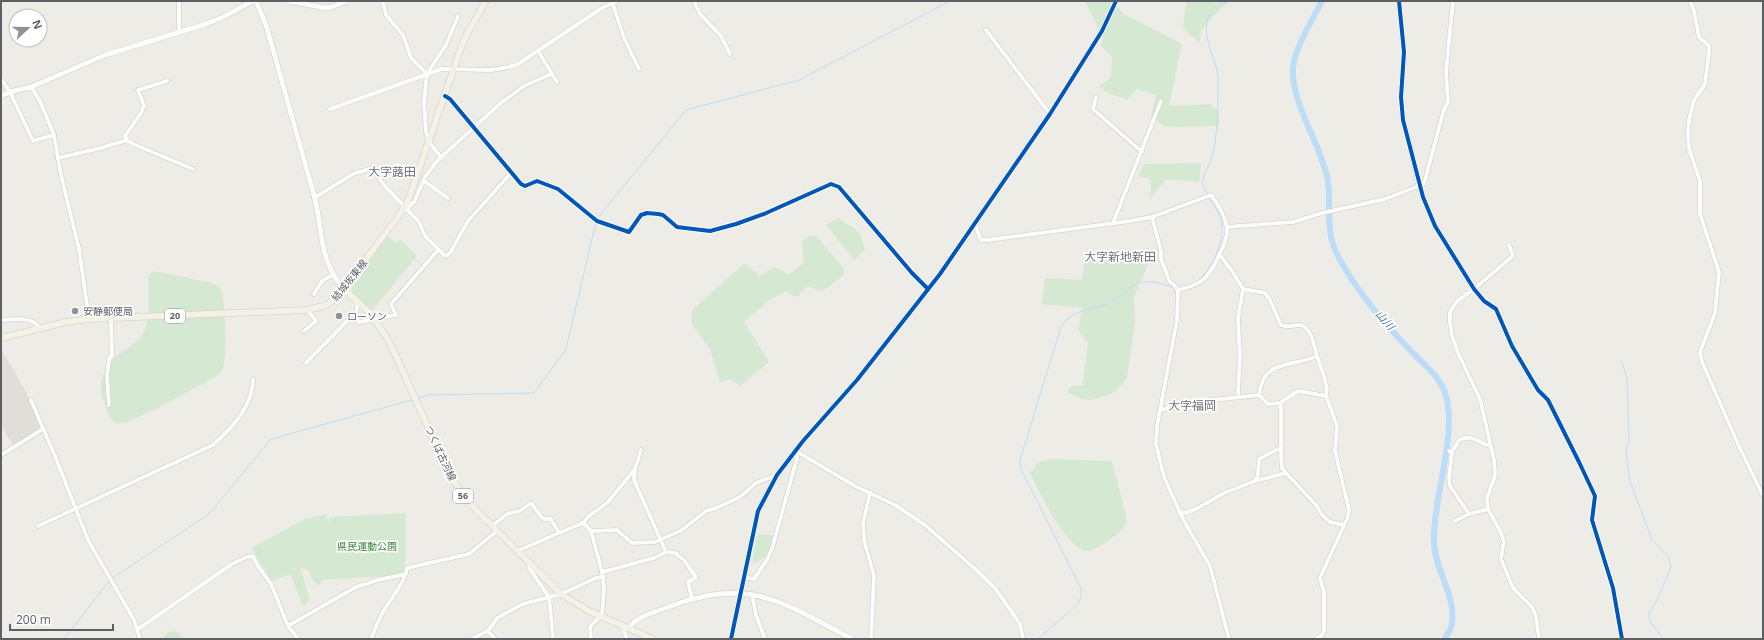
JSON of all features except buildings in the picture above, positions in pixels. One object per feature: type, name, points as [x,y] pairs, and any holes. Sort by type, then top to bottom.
[{"type":"main road","name":"結城坂東線","points":[[1,338],[66,322],[89,319],[307,310],[330,304],[344,289],[405,209],[454,68],[469,30],[486,1]]},
{"type":"main road","name":"つくば古河線","points":[[344,289],[358,301],[383,329],[448,471],[466,500],[561,594],[589,611],[653,639]]},
{"type":"street","points":[[179,32],[180,1]]},
{"type":"street","points":[[1,96],[10,92],[31,87],[105,55],[223,17],[252,1]]},
{"type":"street","points":[[256,1],[266,26],[314,198],[323,249],[334,274],[344,289]]},
{"type":"street","points":[[288,1],[326,8],[346,1]]},
{"type":"street","points":[[383,1],[386,15],[403,35],[411,58],[427,74]]},
{"type":"street","points":[[694,1],[700,14],[721,36],[730,54]]},
{"type":"street","points":[[731,639],[758,511],[777,475],[857,380],[928,289],[975,224],[1050,114],[1102,31],[1116,1]]},
{"type":"street","points":[[1399,1],[1404,52],[1401,97],[1403,120],[1419,187],[1435,226],[1474,289],[1484,301],[1496,309],[1512,346],[1527,373],[1538,390],[1548,400],[1560,421],[1595,496],[1592,520],[1613,588],[1622,639]]},
{"type":"street","points":[[1227,227],[1293,222],[1322,213],[1374,202],[1424,184],[1444,109],[1448,102],[1446,72],[1453,1]]},
{"type":"street","points":[[1690,1],[1694,11],[1699,37],[1709,46],[1709,52],[1704,84],[1694,100],[1689,120],[1689,148],[1700,181],[1700,214],[1719,272],[1715,313],[1700,352],[1702,362],[1738,444],[1763,496]]},
{"type":"street","points":[[330,109],[442,69],[454,68],[491,70],[509,68],[614,2],[624,38],[639,69]]},
{"type":"street","points":[[441,157],[428,142],[424,117],[427,74],[446,45],[458,16]]},
{"type":"street","points":[[986,30],[1050,114]]},
{"type":"street","points":[[538,51],[557,82]]},
{"type":"street","points":[[405,209],[414,202],[424,181],[441,157],[475,128],[502,102],[524,86],[551,74]]},
{"type":"street","points":[[1,80],[10,92],[32,141],[54,135]]},
{"type":"street","points":[[127,140],[125,136],[144,106],[138,90],[167,81]]},
{"type":"street","points":[[31,87],[40,101],[54,135],[79,249],[89,319]]},
{"type":"street","points":[[445,96],[450,99],[475,128],[511,173],[525,186],[537,181],[558,189],[597,221],[629,232],[641,215],[654,213],[663,215],[677,227],[710,231],[764,214],[831,184],[835,185],[839,187],[928,289]]},
{"type":"street","points":[[1096,97],[1093,109],[1142,152]]},
{"type":"street","points":[[1113,223],[1161,101]]},
{"type":"street","points":[[58,158],[127,140],[193,169]]},
{"type":"street","points":[[314,198],[353,174],[373,168],[383,184],[405,209],[419,222],[425,236],[445,256],[450,253],[468,221],[511,173]]},
{"type":"street","points":[[424,181],[448,198]]},
{"type":"street","points":[[975,224],[977,232],[982,240],[1130,222],[1152,217],[1211,195],[1224,215],[1227,232],[1211,271],[1203,280],[1189,288],[1178,290]]},
{"type":"street","points":[[1152,217],[1161,251],[1161,259],[1170,282],[1178,290],[1177,320],[1157,426],[1156,444],[1158,456],[1164,477],[1179,512],[1210,566],[1229,639]]},
{"type":"street","points":[[1509,245],[1513,256],[1474,289],[1457,301],[1450,312],[1450,322],[1452,336],[1458,353],[1480,400],[1491,446],[1495,476],[1487,498],[1488,509],[1504,541],[1501,559],[1513,588],[1532,607],[1536,616],[1540,639]]},
{"type":"street","points":[[306,364],[346,322],[355,320],[361,323],[396,315],[392,303],[438,250]]},
{"type":"street","points":[[1219,254],[1243,289],[1238,318],[1240,359],[1238,391],[1240,397]]},
{"type":"street","points":[[314,294],[322,281],[334,274]]},
{"type":"street","points":[[1243,289],[1265,293],[1270,300],[1281,325],[1288,327],[1300,325],[1306,327],[1324,376],[1327,389],[1326,396],[1337,426],[1335,451],[1349,506],[1349,513],[1320,578],[1324,592],[1324,630],[1322,636],[1316,639]]},
{"type":"street","points":[[355,320],[358,301]]},
{"type":"street","points":[[304,331],[316,321],[307,310]]},
{"type":"street","points":[[109,405],[107,376],[109,359],[112,356],[111,318]]},
{"type":"street","points":[[1,320],[30,320],[35,322],[40,328]]},
{"type":"street","points":[[1317,356],[1274,368],[1260,383],[1259,395],[1268,404],[1280,403],[1298,391],[1326,396]]},
{"type":"street","points":[[38,526],[213,445],[224,435],[248,404],[252,392],[253,379]]},
{"type":"street","points":[[1161,410],[1171,407],[1259,395]]},
{"type":"street","points":[[31,400],[95,553],[138,629],[140,639]]},
{"type":"street","points":[[1280,403],[1282,468],[1316,505],[1323,516],[1330,522],[1344,525]]},
{"type":"street","points":[[1,455],[43,429]]},
{"type":"street","points":[[1469,514],[1450,486],[1450,452],[1459,440],[1466,437],[1474,438],[1484,445],[1491,446]]},
{"type":"street","points":[[1255,480],[1258,474],[1259,459],[1282,447]]},
{"type":"street","points":[[641,450],[635,469],[634,480],[666,552]]},
{"type":"street","points":[[796,451],[855,486],[895,506],[925,525],[995,588],[1020,624],[1023,639]]},
{"type":"street","points":[[744,577],[754,579],[772,549],[797,458],[796,451]]},
{"type":"street","points":[[517,552],[583,523],[589,516],[607,503],[635,469]]},
{"type":"street","points":[[1179,512],[1185,513],[1196,509],[1255,480],[1286,473]]},
{"type":"street","points":[[591,531],[621,531],[627,540],[632,543],[639,544],[661,540],[682,530],[706,511],[740,497],[756,483],[777,475]]},
{"type":"street","points":[[870,494],[863,524],[864,540],[874,576],[871,639]]},
{"type":"street","points":[[371,639],[383,612],[397,592],[406,574],[406,568],[469,554],[507,514],[520,511],[531,503],[544,519],[551,519],[559,533]]},
{"type":"street","points":[[1455,521],[1469,514],[1488,509]]},
{"type":"street","points":[[583,523],[591,531],[603,577],[602,614],[590,627],[591,639]]},
{"type":"street","points":[[602,572],[654,558],[666,552],[675,553],[684,560],[696,577],[688,582],[692,599]]},
{"type":"street","points":[[138,629],[232,564],[247,557],[253,556],[258,566],[271,584],[288,626],[298,639]]},
{"type":"street","points":[[529,563],[529,568],[549,597],[553,639]]},
{"type":"street","points":[[288,626],[356,587],[378,580],[406,574]]},
{"type":"street","points":[[471,639],[488,631],[497,618],[523,604],[561,594],[596,578],[603,577]]},
{"type":"street","points":[[629,628],[633,623],[644,617],[692,599],[728,593],[741,593],[777,600],[852,639]]},
{"type":"street","points":[[752,594],[756,615],[765,639]]},
{"type":"street","points":[[622,625],[627,639]]},
{"type":"street","points":[[488,631],[494,639]]},
{"type":"shaded area","points":[[1,351],[11,365],[26,392],[41,428],[13,445],[1,426]]},
{"type":"green space","points":[[1085,1],[1112,1],[1124,14],[1182,44],[1169,106],[1211,104],[1219,113],[1219,126],[1165,127],[1151,116],[1156,95],[1136,89],[1127,100],[1108,93],[1099,86],[1111,78],[1112,57],[1101,46],[1103,37]]},
{"type":"green space","points":[[1186,1],[1231,1],[1219,10],[1201,30],[1200,43],[1183,28]]},
{"type":"green space","points":[[1201,163],[1199,182],[1166,179],[1150,199],[1151,180],[1138,176],[1144,164]]},
{"type":"green space","points":[[838,218],[860,233],[865,249],[854,260],[826,225]]},
{"type":"green space","points":[[810,235],[816,236],[844,268],[843,276],[822,291],[807,286],[796,298],[787,291],[769,300],[744,322],[769,362],[740,386],[730,379],[720,382],[710,349],[691,323],[692,310],[745,263],[759,276],[775,267],[789,275],[804,262],[802,241]]},
{"type":"green space","points":[[388,236],[396,243],[400,239],[417,256],[371,312],[354,295],[350,287]]},
{"type":"green space","points":[[1129,249],[1141,252],[1150,260],[1134,297],[1135,322],[1127,378],[1119,388],[1111,394],[1090,400],[1082,399],[1067,392],[1071,386],[1082,386],[1088,344],[1078,329],[1083,308],[1042,304],[1045,278],[1082,280],[1085,259],[1103,251]]},
{"type":"green space","points":[[154,271],[208,282],[220,288],[224,304],[224,365],[217,376],[181,396],[134,419],[123,423],[116,423],[109,415],[103,400],[101,385],[103,375],[112,360],[138,340],[145,329],[149,309],[148,275]]},
{"type":"green space","points":[[1052,459],[1112,461],[1127,520],[1124,527],[1119,532],[1095,549],[1087,551],[1079,548],[1062,531],[1046,505],[1030,473],[1039,462]]},
{"type":"green space","name":"県民運動公園","points":[[406,513],[405,573],[389,576],[322,580],[320,585],[315,583],[307,569],[300,568],[310,600],[303,606],[290,574],[272,581],[251,548],[305,519],[326,514],[329,523],[329,517]]},
{"type":"green space","points":[[757,534],[772,535],[773,541],[768,556],[752,564]]},
{"type":"green space","points":[[174,631],[179,633],[183,639],[163,639],[167,633]]},
{"type":"waterway","points":[[597,219],[686,110],[799,80],[950,1]]},
{"type":"waterway","points":[[1208,195],[1202,183],[1214,150],[1217,118],[1218,78],[1208,43],[1206,29],[1212,10],[1221,3],[1229,1]]},
{"type":"waterway","name":"山川","points":[[1322,1],[1300,43],[1293,68],[1297,96],[1325,167],[1329,189],[1330,231],[1334,247],[1356,286],[1370,305],[1438,380],[1444,390],[1448,406],[1449,424],[1447,444],[1437,506],[1434,543],[1435,553],[1451,603],[1452,623],[1445,639]]},
{"type":"waterway","points":[[1200,280],[1214,260],[1222,236],[1220,217],[1209,198]]},
{"type":"waterway","points":[[419,398],[427,395],[534,393],[566,349],[596,222]]},
{"type":"waterway","points":[[1038,639],[1079,603],[1081,596],[1081,588],[1021,469],[1020,460],[1061,327],[1066,320],[1078,312],[1112,302],[1120,297],[1130,287],[1138,283],[1151,282],[1173,287]]},
{"type":"waterway","points":[[1622,361],[1627,379],[1629,438],[1626,451],[1630,481],[1652,540],[1669,558],[1671,567],[1656,602],[1649,613],[1651,623],[1664,639]]},
{"type":"waterway","points":[[111,579],[209,514],[271,439],[412,400]]},
{"type":"waterway","points":[[64,639],[109,581]]},
{"type":"cycle path","points":[[731,639],[758,511],[777,475],[803,441],[857,380],[940,274],[1050,114],[1102,31],[1116,1]]},
{"type":"cycle path","points":[[1399,1],[1404,52],[1401,97],[1403,120],[1423,197],[1435,226],[1474,289],[1484,301],[1496,309],[1512,346],[1538,390],[1548,400],[1595,496],[1592,520],[1613,588],[1622,639]]},
{"type":"cycle path","points":[[445,96],[450,99],[521,184],[525,186],[537,181],[558,189],[597,221],[629,232],[641,215],[647,213],[663,215],[677,227],[710,231],[764,214],[831,184],[839,187],[912,273],[928,289]]},
{"type":"place","name":"安静郵便局","points":[[75,311]]},
{"type":"place","name":"ローソン","points":[[339,316]]},
{"type":"district","name":"大字蕗田","points":[[392,172]]},
{"type":"district","name":"大字新地新田","points":[[1120,257]]},
{"type":"district","name":"大字福岡","points":[[1192,406]]}]
